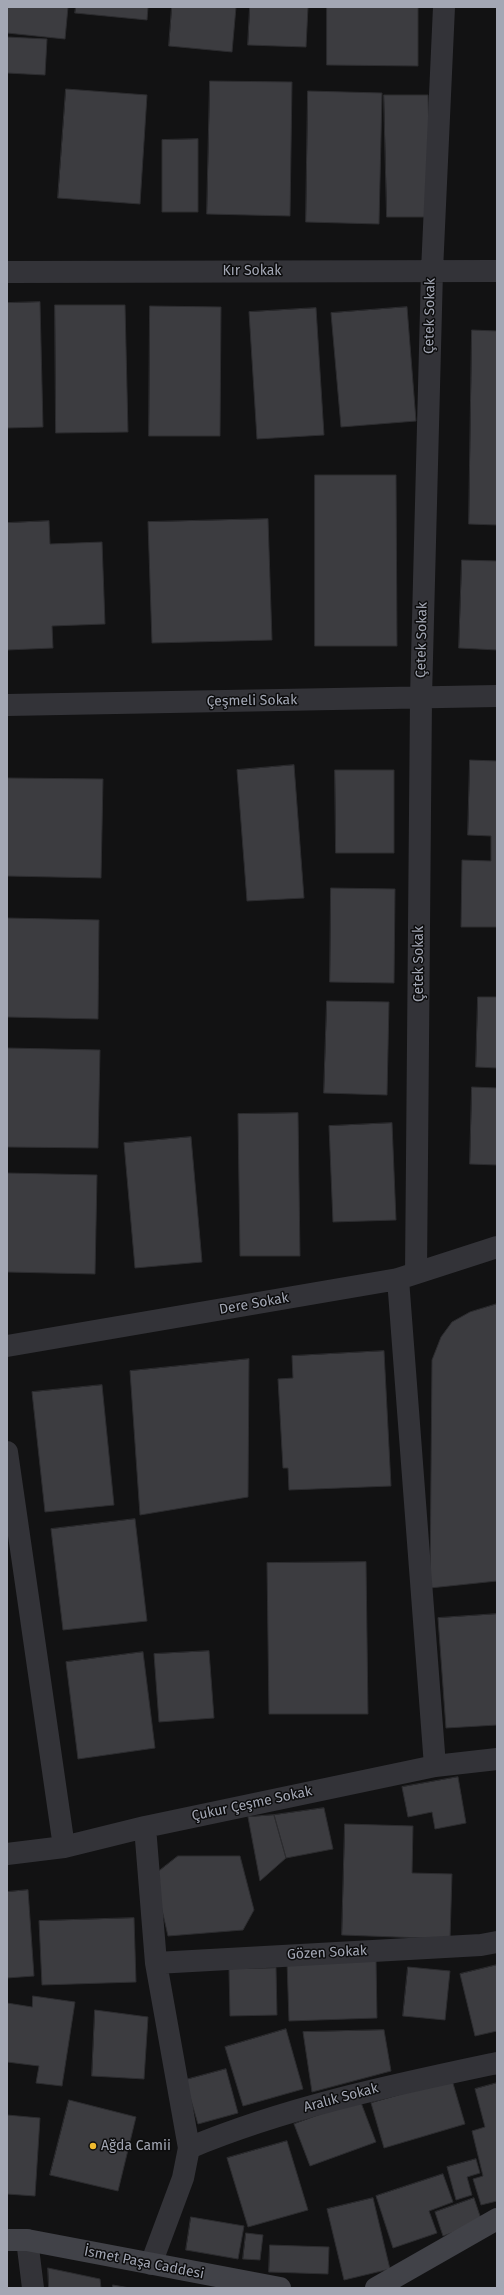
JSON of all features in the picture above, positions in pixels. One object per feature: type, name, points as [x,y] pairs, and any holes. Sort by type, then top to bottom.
[{"type":"main road","points":[[376,2288],[497,2219]]},
{"type":"main road","name":"İsmet Paşa Caddesi","points":[[17,2240],[280,2288]]},
{"type":"street","name":"Çetek Sokak","points":[[435,1766],[407,1276],[432,271],[444,7]]},
{"type":"street","name":"Kır Sokak","points":[[7,272],[497,271]]},
{"type":"street","name":"Çeşmeli Sokak","points":[[7,705],[497,696]]},
{"type":"street","name":"Dere Sokak","points":[[7,1346],[407,1276],[497,1247]]},
{"type":"street","points":[[7,1452],[64,1847]]},
{"type":"street","name":"Çukur Çeşme Sokak","points":[[7,1854],[64,1847],[145,1827],[435,1766],[497,1759]]},
{"type":"street","points":[[145,1827],[156,1963],[189,2148],[183,2178],[151,2264]]},
{"type":"street","name":"Gözen Sokak","points":[[156,1963],[481,1945],[497,1942]]},
{"type":"street","name":"Aralık Sokak","points":[[189,2148],[289,2113],[387,2086],[497,2063]]},
{"type":"street","points":[[17,2240],[33,2288]]},
{"type":"building","points":[[7,7],[68,7],[65,39],[7,33]]},
{"type":"building","points":[[76,7],[148,7],[147,20],[75,13]]},
{"type":"building","points":[[172,7],[236,7],[232,52],[169,46]]},
{"type":"building","points":[[250,7],[308,7],[306,47],[248,45]]},
{"type":"building","points":[[327,7],[418,7],[418,66],[327,65]]},
{"type":"building","points":[[7,37],[47,39],[45,75],[7,73]]},
{"type":"building","points":[[210,81],[292,82],[290,216],[207,214]]},
{"type":"building","points":[[66,89],[147,95],[140,204],[58,198]]},
{"type":"building","points":[[308,91],[382,93],[379,224],[306,222]]},
{"type":"building","points":[[384,95],[428,95],[431,217],[387,217]]},
{"type":"building","points":[[198,139],[198,212],[162,212],[162,140]]},
{"type":"building","points":[[40,302],[43,427],[7,428],[7,303]]},
{"type":"building","points":[[55,305],[125,305],[128,432],[56,433]]},
{"type":"building","points":[[150,306],[221,307],[220,436],[149,436]]},
{"type":"building","points":[[407,307],[416,421],[341,427],[331,313]]},
{"type":"building","points":[[316,308],[324,435],[257,439],[249,312]]},
{"type":"building","points":[[472,330],[497,331],[497,525],[469,524]]},
{"type":"building","points":[[315,475],[396,475],[397,646],[315,646]]},
{"type":"building","points":[[268,519],[272,640],[152,643],[148,522]]},
{"type":"building","points":[[49,521],[50,544],[102,542],[105,624],[52,626],[53,648],[7,650],[7,523]]},
{"type":"building","points":[[462,560],[497,561],[497,650],[459,648]]},
{"type":"building","points":[[470,760],[497,761],[497,927],[461,927],[462,860],[491,861],[491,836],[468,835]]},
{"type":"building","points":[[294,765],[304,898],[247,901],[237,770]]},
{"type":"building","points":[[335,770],[394,770],[394,853],[336,853]]},
{"type":"building","points":[[8,778],[103,779],[101,878],[7,876]]},
{"type":"building","points":[[331,888],[395,889],[394,983],[330,982]]},
{"type":"building","points":[[7,918],[99,920],[98,1019],[7,1017]]},
{"type":"building","points":[[478,997],[497,997],[497,1068],[476,1067]]},
{"type":"building","points":[[327,1001],[389,1002],[387,1095],[324,1093]]},
{"type":"building","points":[[7,1048],[100,1050],[98,1148],[7,1147]]},
{"type":"building","points":[[472,1087],[497,1088],[497,1165],[470,1164]]},
{"type":"building","points":[[298,1113],[300,1256],[240,1256],[238,1114]]},
{"type":"building","points":[[392,1123],[396,1220],[333,1222],[329,1126]]},
{"type":"building","points":[[191,1137],[202,1262],[135,1268],[124,1143]]},
{"type":"building","points":[[7,1173],[97,1175],[95,1274],[7,1272]]},
{"type":"building","points":[[497,1304],[497,1581],[430,1588],[432,1360],[441,1337],[452,1322],[470,1312]]},
{"type":"building","points":[[384,1351],[391,1486],[289,1490],[288,1468],[283,1468],[278,1379],[293,1378],[292,1356]]},
{"type":"building","points":[[249,1359],[248,1497],[140,1515],[130,1371]]},
{"type":"building","points":[[102,1385],[114,1505],[45,1512],[32,1392]]},
{"type":"building","points":[[135,1519],[147,1621],[63,1630],[51,1529]]},
{"type":"building","points":[[366,1562],[368,1714],[269,1714],[267,1563]]},
{"type":"building","points":[[497,1614],[497,1725],[446,1728],[438,1618]]},
{"type":"building","points":[[209,1651],[214,1718],[159,1722],[154,1654]]},
{"type":"building","points":[[143,1652],[155,1748],[78,1759],[66,1662]]},
{"type":"building","points":[[458,1777],[466,1823],[435,1829],[432,1812],[408,1817],[402,1787]]},
{"type":"building","points":[[324,1808],[333,1849],[286,1858],[274,1815]]},
{"type":"building","points":[[274,1815],[286,1858],[260,1881],[248,1817]]},
{"type":"building","points":[[345,1824],[413,1826],[412,1873],[452,1874],[450,1939],[342,1935]]},
{"type":"building","points":[[178,1856],[240,1856],[254,1910],[243,1930],[168,1936],[154,1875]]},
{"type":"building","points":[[28,1890],[34,1976],[7,1978],[7,1892]]},
{"type":"building","points":[[134,1918],[136,1982],[42,1985],[39,1921]]},
{"type":"building","points":[[376,1959],[377,2018],[289,2021],[287,1961]]},
{"type":"building","points":[[497,1965],[497,2031],[475,2036],[460,1974]]},
{"type":"building","points":[[408,1967],[450,1971],[445,2020],[403,2016]]},
{"type":"building","points":[[276,1968],[277,2015],[230,2016],[229,1969]]},
{"type":"building","points":[[33,1996],[75,2002],[62,2086],[36,2083],[39,2066],[7,2062],[7,2003],[32,2007]]},
{"type":"building","points":[[95,2010],[148,2017],[144,2079],[92,2076]]},
{"type":"building","points":[[286,2029],[303,2089],[243,2106],[225,2047]]},
{"type":"building","points":[[384,2030],[391,2071],[312,2092],[303,2032]]},
{"type":"building","points":[[226,2069],[238,2113],[198,2124],[185,2080]]},
{"type":"building","points":[[452,2080],[465,2124],[384,2148],[371,2103]]},
{"type":"building","points":[[497,2083],[497,2201],[481,2205],[473,2179],[483,2176],[472,2131],[485,2127],[475,2089]]},
{"type":"building","name":"Ağda Camii","points":[[69,2100],[136,2117],[118,2191],[50,2175]]},
{"type":"building","points":[[360,2100],[376,2142],[310,2166],[294,2124]]},
{"type":"building","points":[[7,2115],[40,2118],[35,2196],[7,2194]]},
{"type":"building","points":[[287,2141],[308,2210],[248,2227],[227,2158]]},
{"type":"building","points":[[476,2159],[480,2173],[467,2177],[472,2195],[456,2200],[447,2167]]},
{"type":"building","points":[[443,2174],[453,2202],[429,2211],[437,2233],[393,2248],[376,2196]]},
{"type":"building","points":[[373,2198],[390,2269],[344,2280],[327,2209]]},
{"type":"building","points":[[474,2198],[482,2222],[443,2236],[435,2212]]},
{"type":"building","points":[[191,2217],[244,2226],[238,2259],[186,2250]]},
{"type":"building","points":[[246,2233],[263,2235],[260,2260],[243,2259]]},
{"type":"building","points":[[270,2245],[329,2247],[328,2274],[269,2272]]},
{"type":"building","points":[[48,2268],[100,2279],[101,2288],[49,2288]]},
{"type":"building","points":[[113,2285],[130,2288],[113,2288]]},
{"type":"place","name":"Ağda Camii","points":[[93,2146]]}]
